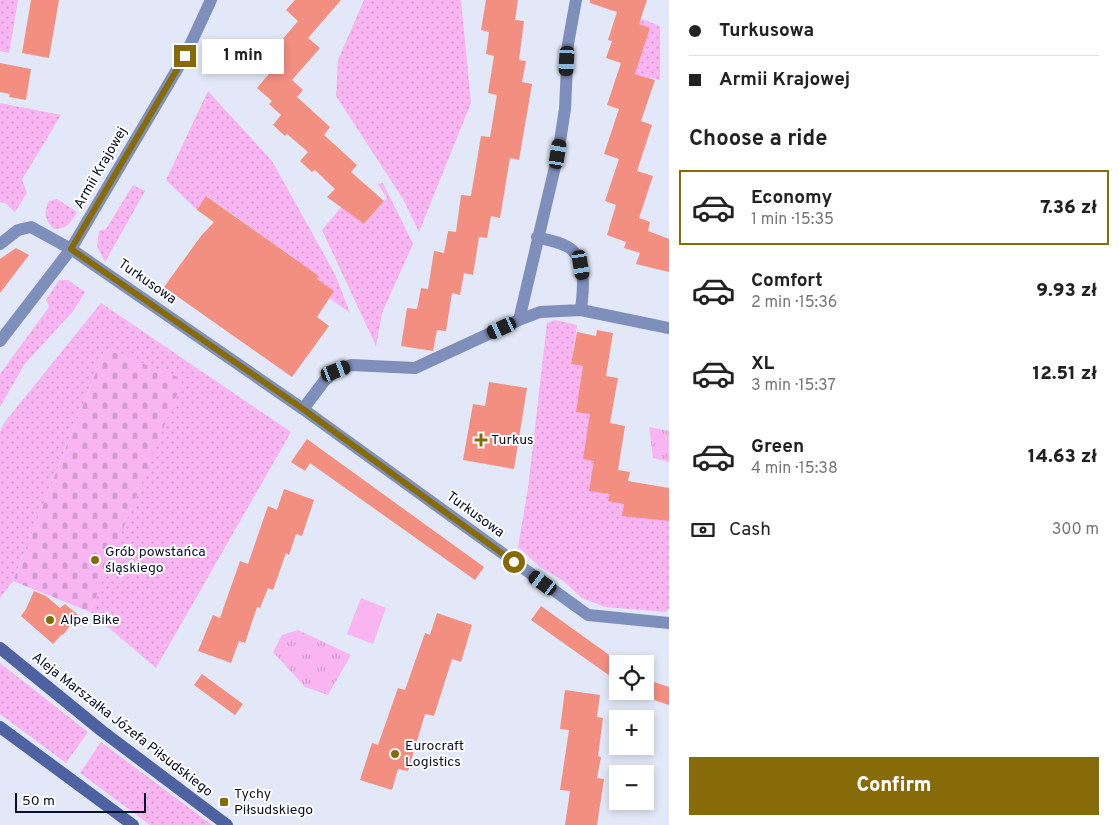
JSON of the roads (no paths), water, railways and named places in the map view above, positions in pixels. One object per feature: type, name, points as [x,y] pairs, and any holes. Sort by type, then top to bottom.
[{"type":"main road","name":"Aleja Marszałka Józefa Piłsudskiego","points":[[0,648],[102,731],[227,825]]},
{"type":"main road","points":[[0,727],[133,825]]},
{"type":"street","name":"Armii Krajowej","points":[[0,341],[71,249],[185,56],[211,0]]},
{"type":"street","points":[[519,320],[558,154],[565,109],[568,44],[576,0]]},
{"type":"street","name":"Turkusowa","points":[[0,244],[18,230],[31,227],[71,249],[303,409],[588,615],[669,623]]},
{"type":"street","points":[[537,237],[565,245],[575,252],[581,265],[584,282],[581,310]]},
{"type":"street","points":[[303,409],[325,380],[336,371],[351,365],[415,368],[540,312],[581,310],[669,328]]},
{"type":"place","name":"Turkus","points":[[481,440]]},
{"type":"place","name":"Grób powstańca śląskiego","points":[[95,560]]},
{"type":"place","name":"Alpe Bike","points":[[50,620]]},
{"type":"place","name":"Eurocraft Logistics","points":[[395,754]]},
{"type":"place","name":"Tychy Piłsudskiego","points":[[224,802]]}]
